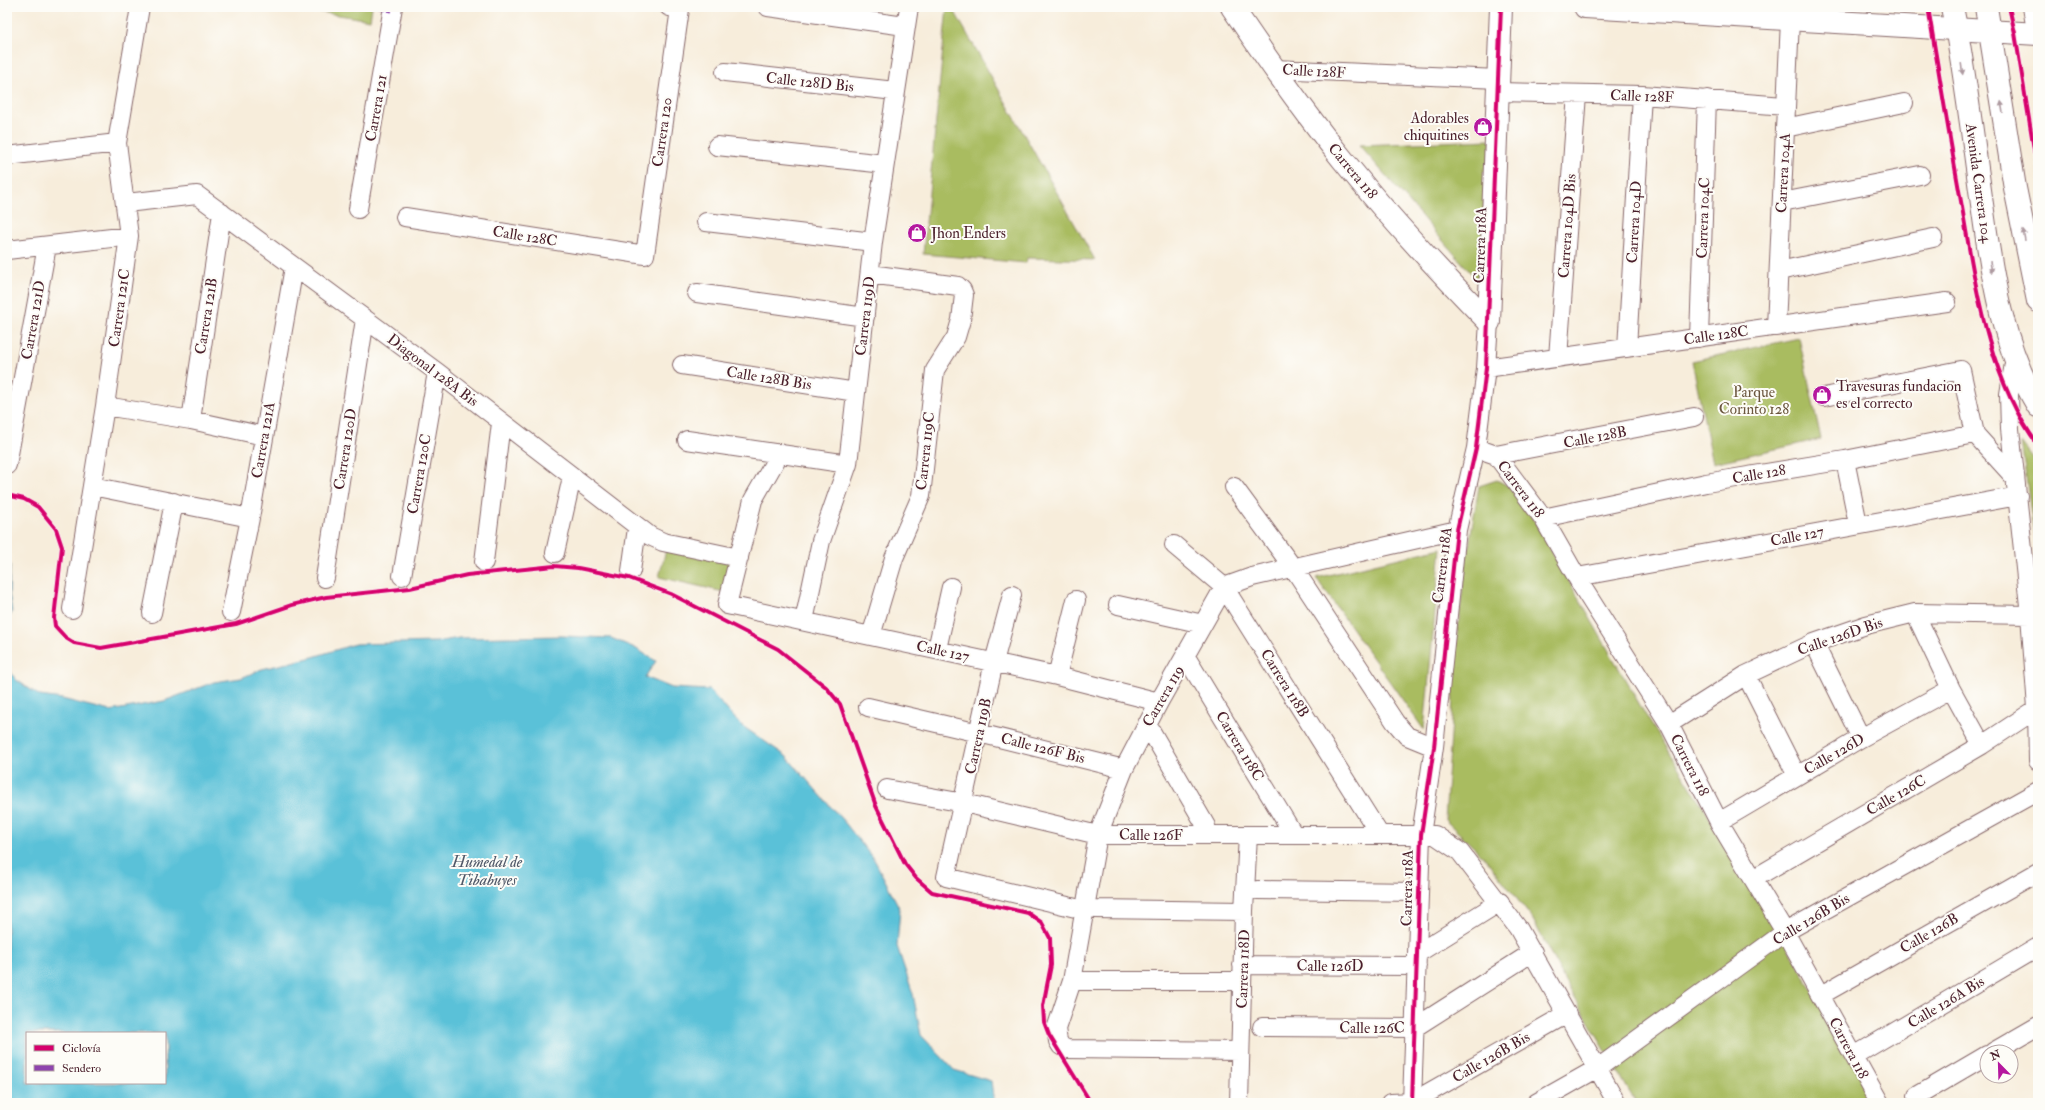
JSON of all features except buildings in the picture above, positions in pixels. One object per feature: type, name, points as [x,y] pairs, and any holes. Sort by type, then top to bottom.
[{"type":"street","name":"Carrera 121C","points":[[72,609],[105,406],[129,236],[118,143],[140,7]]},
{"type":"street","name":"Carrera 121","points":[[358,209],[393,7]]},
{"type":"street","points":[[768,7],[905,26]]},
{"type":"street","name":"Carrera 119D","points":[[804,621],[821,541],[848,464],[873,242],[909,7]]},
{"type":"street","name":"Carrera 118","points":[[1232,7],[1274,69],[1316,125],[1372,195],[1447,279],[1489,322]]},
{"type":"street","name":"Carrera 118A","points":[[1412,1102],[1421,835],[1434,747],[1457,530],[1476,448],[1486,368],[1501,7]]},
{"type":"street","points":[[1585,7],[1729,11],[1957,30],[2038,34]]},
{"type":"street","name":"Avenida Carrera 104","points":[[1952,7],[1957,30],[1992,269],[2004,322],[2029,392],[2038,406]]},
{"type":"street","points":[[1986,7],[2015,188],[2038,301]]},
{"type":"street","points":[[2034,7],[2038,30]]},
{"type":"street","name":"Carrera 120","points":[[645,255],[674,8]]},
{"type":"street","name":"Carrera 104A","points":[[1776,326],[1786,106],[1798,16]]},
{"type":"street","name":"Calle 128F","points":[[1274,69],[1498,85],[1577,94],[1642,95],[1786,106]]},
{"type":"street","name":"Calle 128D Bis","points":[[725,72],[895,91]]},
{"type":"street","name":"Carrera 104D Bis","points":[[1558,358],[1577,94]]},
{"type":"street","name":"Carrera 104D","points":[[1626,348],[1642,95]]},
{"type":"street","name":"Carrera 104C","points":[[1699,338],[1707,99]]},
{"type":"street","points":[[1785,128],[1904,103]]},
{"type":"street","points":[[7,156],[118,143]]},
{"type":"street","points":[[717,146],[885,164]]},
{"type":"street","points":[[1782,202],[1920,175]]},
{"type":"street","name":"Diagonal 128A Bis","points":[[126,204],[197,195],[437,372],[637,528],[663,542],[739,558]]},
{"type":"street","name":"Carrera 121B","points":[[191,420],[222,213]]},
{"type":"street","name":"Calle 128C","points":[[405,217],[645,255]]},
{"type":"street","points":[[706,222],[873,242]]},
{"type":"street","points":[[7,250],[129,236]]},
{"type":"street","points":[[1779,271],[1933,238]]},
{"type":"street","name":"Carrera 121D","points":[[7,465],[47,246]]},
{"type":"street","name":"Carrera 121A","points":[[230,612],[250,518],[294,267]]},
{"type":"street","name":"Carrera 119C","points":[[870,274],[958,286],[962,290],[964,296],[961,320],[956,337],[935,370],[921,496],[894,558],[871,636]]},
{"type":"street","points":[[697,292],[865,317]]},
{"type":"street","name":"Calle 128C","points":[[1486,368],[1947,302]]},
{"type":"street","name":"Carrera 120D","points":[[325,578],[365,320]]},
{"type":"street","points":[[2016,357],[2009,394],[2010,429],[2015,478],[2034,616],[2038,708],[2038,761]]},
{"type":"street","name":"Calle 128B Bis","points":[[682,365],[856,392]]},
{"type":"street","points":[[1824,397],[1961,370],[1975,434],[2015,478]]},
{"type":"street","name":"Carrera 120C","points":[[402,576],[437,372]]},
{"type":"street","points":[[105,406],[191,420],[264,436]]},
{"type":"street","name":"Calle 128B","points":[[1496,455],[1694,417]]},
{"type":"street","points":[[484,562],[501,423]]},
{"type":"street","name":"Calle 128","points":[[1543,518],[1706,483],[1845,460],[1975,434]]},
{"type":"street","points":[[687,440],[848,464]]},
{"type":"street","name":"Carrera 118","points":[[1476,448],[1496,455],[1543,518],[1577,577],[1669,724],[1719,822],[1785,932],[1880,1103]]},
{"type":"street","points":[[739,558],[753,500],[780,453]]},
{"type":"street","points":[[1845,460],[1858,524]]},
{"type":"street","points":[[555,553],[572,477]]},
{"type":"street","points":[[92,486],[250,518]]},
{"type":"street","points":[[1234,487],[1294,569],[1395,722],[1407,736],[1434,747]]},
{"type":"street","name":"Calle 127","points":[[1577,577],[1858,524],[2018,496]]},
{"type":"street","points":[[152,613],[174,502]]},
{"type":"street","points":[[631,571],[637,528]]},
{"type":"street","points":[[1224,588],[1252,577],[1294,569],[1457,530]]},
{"type":"street","name":"Carrera 118B","points":[[1174,545],[1224,588],[1380,836]]},
{"type":"street","name":"Calle 127","points":[[739,558],[727,605],[937,649],[1057,676],[1159,702]]},
{"type":"street","points":[[937,649],[952,587]]},
{"type":"street","name":"Carrera 119","points":[[1224,588],[1159,702],[1124,769],[1098,835],[1089,909],[1072,981],[1056,1029],[1058,1041],[1061,1046],[1067,1049],[1240,1051]]},
{"type":"street","name":"Carrera 119B","points":[[1012,595],[994,662],[964,803],[946,877],[1089,909]]},
{"type":"street","points":[[1057,676],[1076,600]]},
{"type":"street","points":[[1118,605],[1203,624]]},
{"type":"street","points":[[1915,613],[1951,689],[1982,744]]},
{"type":"street","name":"Calle 126D Bis","points":[[1669,724],[1746,675],[1814,643],[1866,624],[1915,613],[2034,616]]},
{"type":"street","points":[[1814,643],[1861,738]]},
{"type":"street","name":"Carrera 118C","points":[[1186,657],[1294,835]]},
{"type":"street","points":[[1746,675],[1797,776]]},
{"type":"street","name":"Calle 126D","points":[[1719,822],[1861,738],[1951,689]]},
{"type":"street","name":"Calle 126F Bis","points":[[868,707],[979,732],[1124,769]]},
{"type":"street","name":"Calle 126C","points":[[1753,879],[1982,744],[2038,708]]},
{"type":"street","points":[[1147,724],[1206,826]]},
{"type":"street","name":"Calle 126F","points":[[887,789],[964,803],[1098,835],[1421,835]]},
{"type":"street","name":"Calle 126B Bis","points":[[1598,1068],[1785,932],[2038,791]]},
{"type":"street","name":"Carrera 118D","points":[[1239,1103],[1244,911],[1248,835]]},
{"type":"street","name":"Carrera 118A","points":[[1421,835],[1435,835],[1460,852],[1500,902],[1533,952],[1566,1014],[1617,1103]]},
{"type":"street","name":"Calle 126B","points":[[1821,995],[2038,872]]},
{"type":"street","points":[[1257,890],[1418,892]]},
{"type":"street","points":[[1417,959],[1500,902]]},
{"type":"street","points":[[1089,909],[1244,911]]},
{"type":"street","name":"Calle 126A Bis","points":[[1854,1056],[2038,947]]},
{"type":"street","name":"Calle 126C","points":[[1262,1027],[1414,1028],[1533,952]]},
{"type":"street","name":"Calle 126D","points":[[1072,981],[1242,973],[1417,959]]},
{"type":"street","name":"Calle 126B Bis","points":[[1391,1103],[1412,1102],[1566,1014]]},
{"type":"street","points":[[2007,1044],[2038,1026]]},
{"type":"street","points":[[1917,1096],[1979,1060]]},
{"type":"street","points":[[1536,1103],[1598,1068]]},
{"type":"green space","points":[[289,7],[372,7],[370,20]]},
{"type":"green space","points":[[947,7],[952,7],[1095,260],[1027,258],[1026,263],[923,254]]},
{"type":"green space","points":[[1491,140],[1478,281],[1359,145]]},
{"type":"green space","name":"Parque Corinto 128","points":[[1799,338],[1821,439],[1713,463],[1692,361]]},
{"type":"green space","points":[[2021,442],[2038,464],[2038,563]]},
{"type":"green space","points":[[1497,480],[1510,487],[1535,522],[1645,714],[1734,856],[1879,1103],[1636,1103],[1566,983],[1532,918],[1484,857],[1445,820],[1452,720],[1454,659],[1466,562],[1479,486]]},
{"type":"green space","points":[[667,546],[731,561],[724,592],[659,577]]},
{"type":"green space","points":[[1441,548],[1424,730],[1316,578]]},
{"type":"water","points":[[7,557],[10,565],[9,593],[12,612],[7,623]]},
{"type":"water","name":"Humedal de Tibabuyes","points":[[562,636],[611,638],[635,648],[656,661],[645,677],[672,688],[709,690],[741,725],[786,756],[846,824],[875,861],[900,909],[897,946],[913,994],[921,1035],[954,1070],[991,1081],[994,1103],[7,1103],[7,665],[15,679],[40,696],[62,699],[110,711],[164,701],[214,682],[241,678],[262,669],[313,657],[355,644],[436,642],[459,638]]},
{"type":"marked path","points":[[370,7],[392,11]]},
{"type":"cycle path","points":[[1412,1103],[1421,835],[1434,747],[1457,530],[1476,448],[1486,368],[1501,7]]},
{"type":"cycle path","points":[[1928,7],[1973,269],[1986,331],[2007,391],[2021,419],[2038,445]]},
{"type":"cycle path","points":[[2009,7],[2015,33],[2038,174]]},
{"type":"cycle path","points":[[7,495],[24,499],[38,507],[56,529],[62,547],[54,618],[55,626],[66,638],[74,643],[101,648],[236,624],[292,605],[326,597],[410,588],[467,575],[554,566],[578,568],[629,578],[671,594],[778,649],[826,687],[840,704],[876,806],[905,864],[916,878],[932,892],[1028,913],[1042,923],[1050,938],[1051,965],[1043,1006],[1044,1022],[1049,1035],[1091,1103]]},
{"type":"place","name":"Adorables chiquitines","points":[[1483,127]]},
{"type":"place","name":"Jhon Enders","points":[[917,233]]},
{"type":"place","name":"Travesuras fundacion es el correcto","points":[[1822,395]]}]
